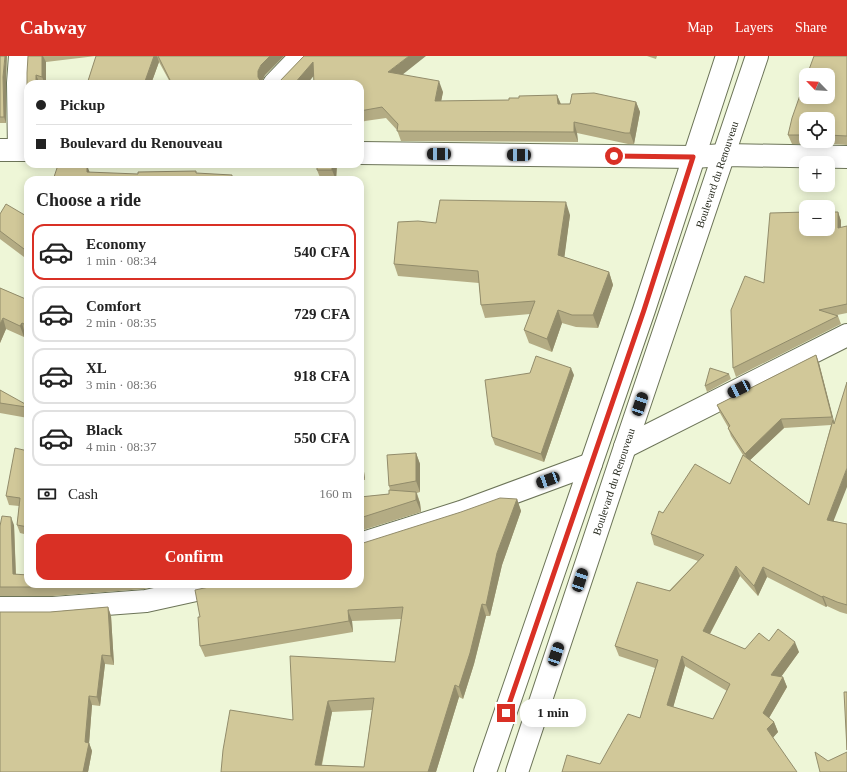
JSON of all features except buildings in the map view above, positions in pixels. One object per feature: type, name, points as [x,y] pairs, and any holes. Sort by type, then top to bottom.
[{"type":"main road","points":[[16,150],[20,56]]},
{"type":"main road","points":[[278,80],[300,56]]},
{"type":"main road","points":[[485,772],[644,310],[727,56]]},
{"type":"main road","name":"Boulevard du Renouveau","points":[[517,772],[757,56]]},
{"type":"main road","points":[[364,153],[693,157],[724,155],[847,157]]},
{"type":"main road","points":[[625,448],[847,334]]},
{"type":"main road","points":[[364,543],[461,512],[591,464]]},
{"type":"main road","points":[[0,608],[53,608],[146,602],[206,588]]},
{"type":"route","points":[[506,713],[644,310],[693,157],[614,156]]}]
